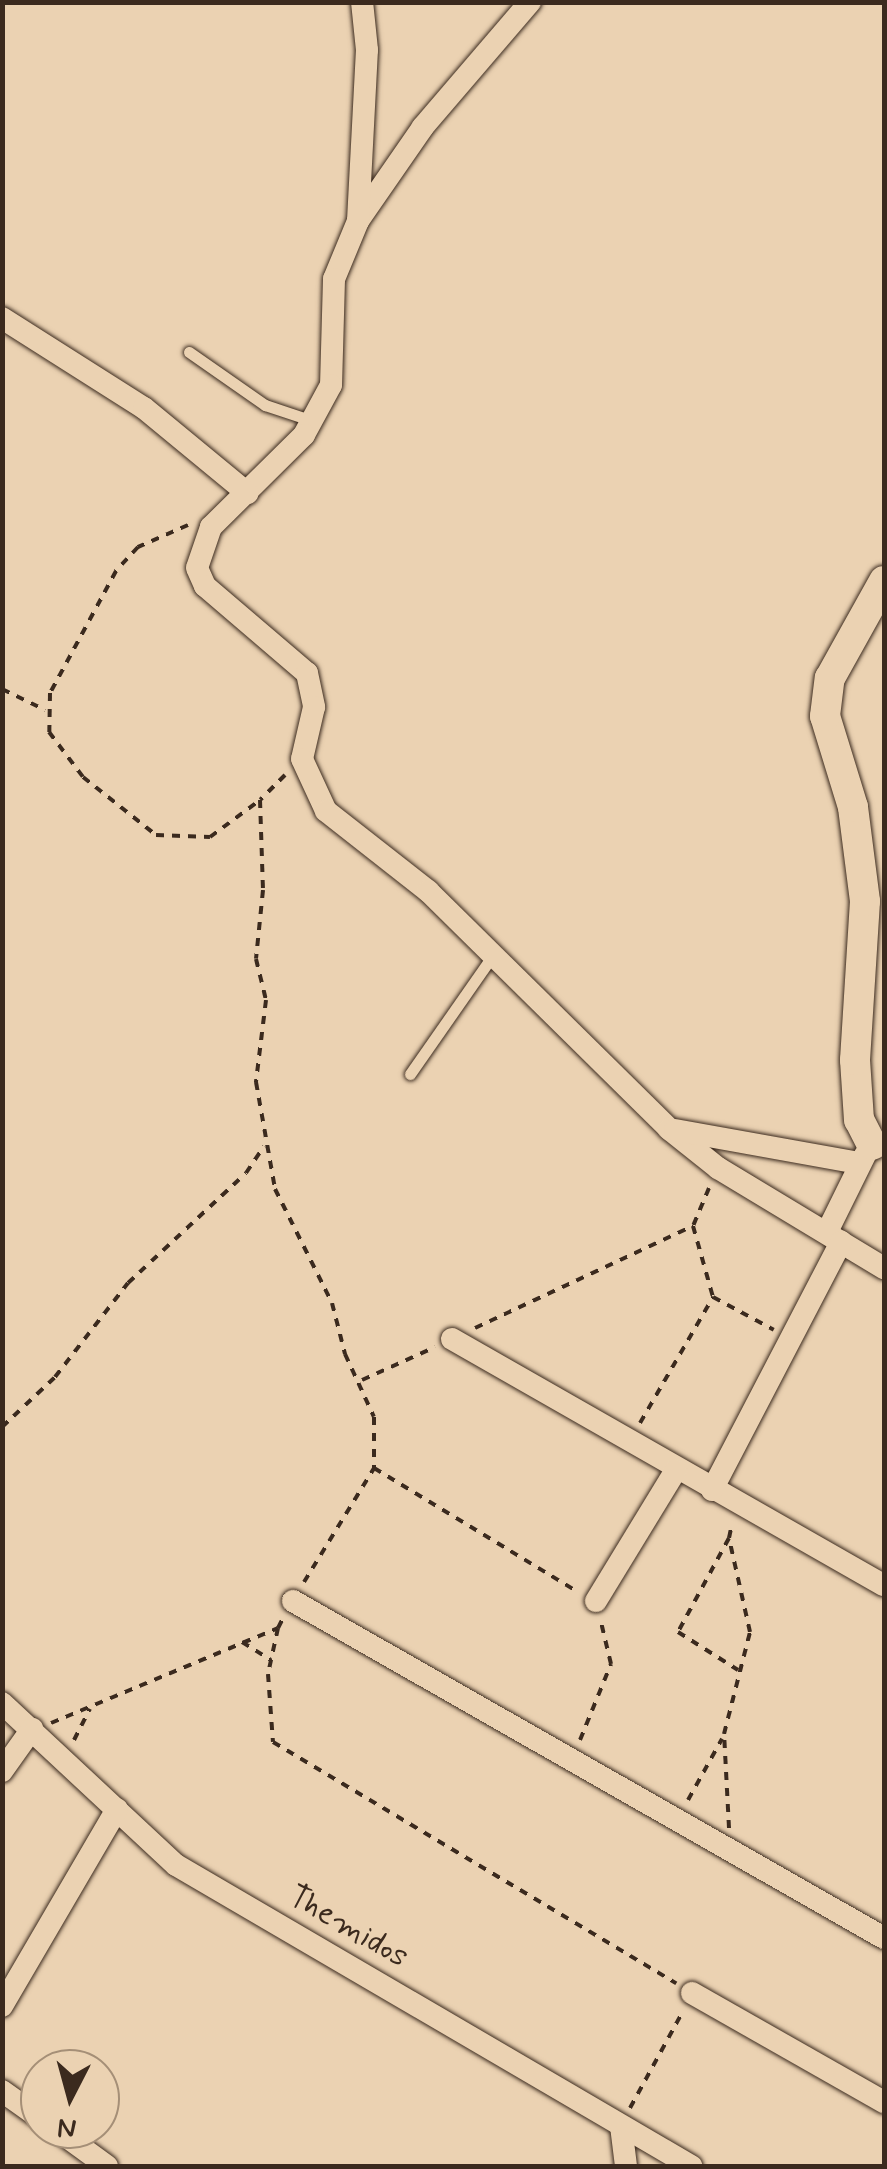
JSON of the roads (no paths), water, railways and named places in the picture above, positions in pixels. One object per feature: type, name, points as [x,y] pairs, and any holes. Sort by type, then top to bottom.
[{"type":"street","points":[[358,221],[367,50],[362,2]]},
{"type":"street","points":[[530,2],[423,127],[358,221],[339,256],[331,385],[313,421],[222,517],[200,547],[197,568],[205,586],[306,672],[314,707],[302,759],[310,788],[326,811],[428,891],[669,1129],[718,1168],[884,1268]]},
{"type":"street","points":[[2,318],[144,408],[248,493]]},
{"type":"street","points":[[875,1150],[858,1120],[854,1060],[865,901],[853,807],[825,716],[830,678],[884,581]]},
{"type":"street","points":[[669,1129],[875,1150]]},
{"type":"street","points":[[712,1490],[875,1150]]},
{"type":"street","points":[[452,1339],[884,1585]]},
{"type":"street","points":[[596,1600],[676,1470]]},
{"type":"street","points":[[292,1601],[570,1760],[732,1847],[884,1938]]},
{"type":"street","name":"Themidos","points":[[2,1704],[176,1865],[691,2166]]},
{"type":"street","points":[[2,1771],[32,1729]]},
{"type":"street","points":[[2,2006],[117,1809]]},
{"type":"street","points":[[692,1993],[884,2102]]},
{"type":"street","points":[[621,2126],[626,2166]]},
{"type":"street","points":[[84,2149],[107,2166]]},
{"type":"lane","points":[[189,352],[266,405],[313,421]]},
{"type":"lane","points":[[410,1074],[492,955]]}]
